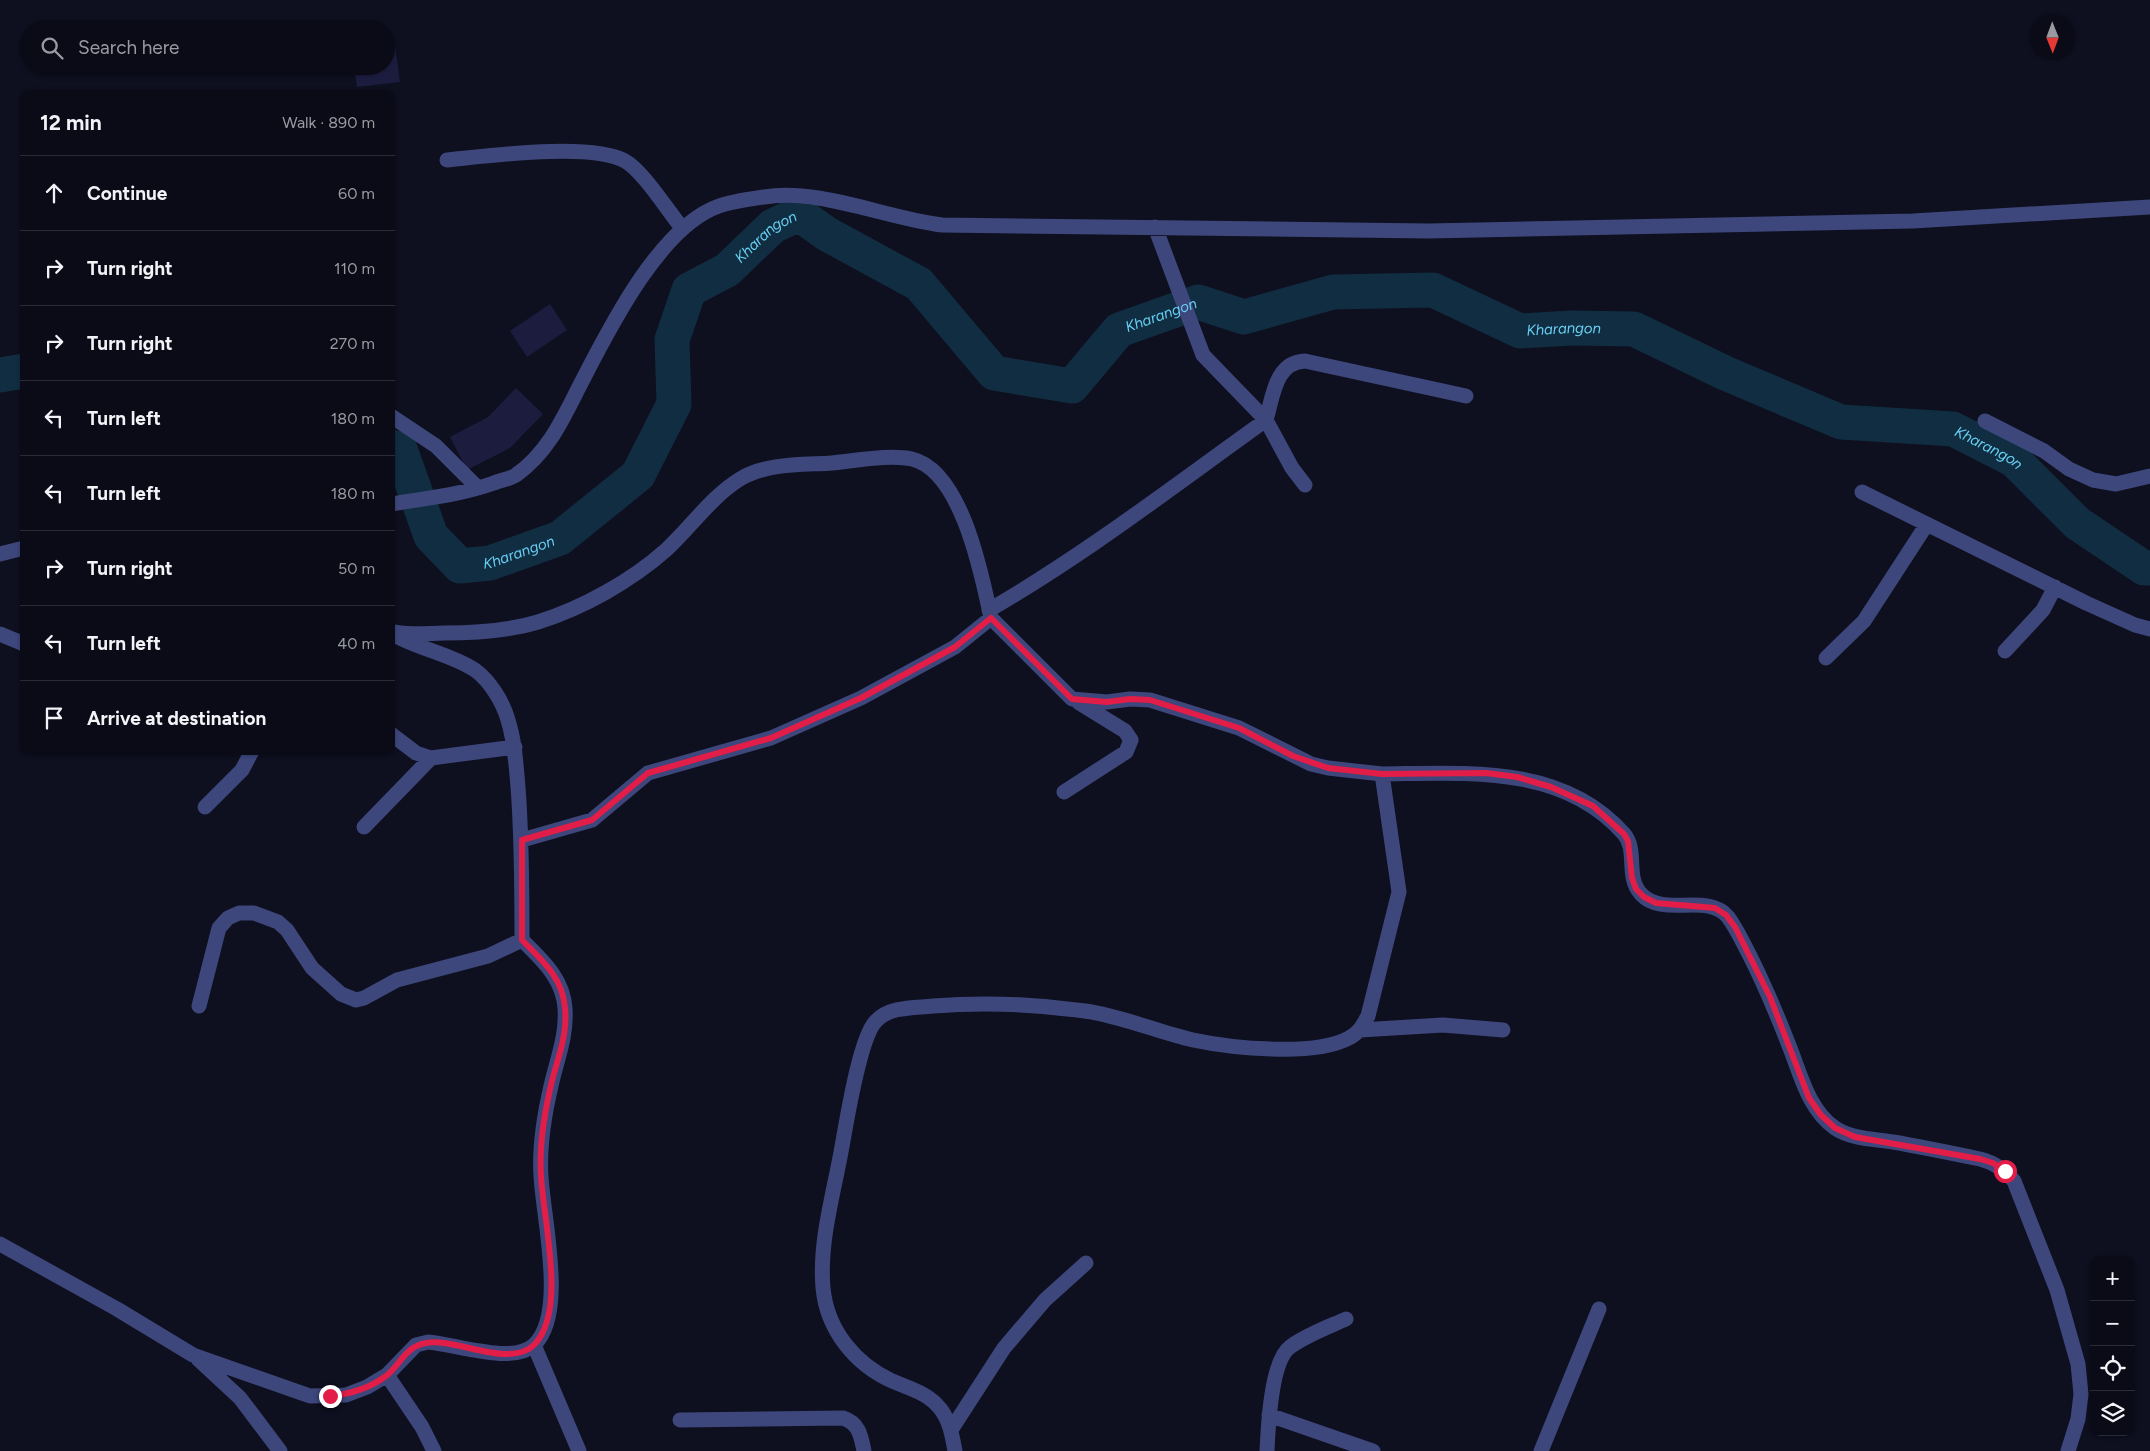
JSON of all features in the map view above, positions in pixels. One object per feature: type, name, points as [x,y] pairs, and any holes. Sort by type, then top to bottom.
[{"type":"street","points":[[447,160],[508,153],[588,152],[612,156],[626,162],[640,175],[682,228]]},
{"type":"street","points":[[395,503],[473,491],[514,476],[540,454],[559,427],[600,346],[651,264],[682,228],[719,206],[766,196],[809,197],[912,222],[942,225],[1429,231],[1913,221],[2150,207]]},
{"type":"street","points":[[1155,228],[1198,344],[1208,363],[1266,420],[1292,468],[1305,485]]},
{"type":"street","points":[[522,840],[592,820],[648,773],[771,738],[861,698],[955,647],[990,614],[1099,540],[1266,420],[1279,376],[1288,364],[1305,361],[1466,396]]},
{"type":"street","points":[[395,419],[436,446],[473,491]]},
{"type":"street","points":[[1985,421],[2044,450],[2069,469],[2093,480],[2116,484],[2150,476]]},
{"type":"street","points":[[395,632],[458,633],[502,630],[539,622],[587,601],[639,571],[666,550],[726,490],[754,472],[793,466],[903,457],[921,462],[954,500],[968,528],[990,614],[1072,699],[1125,731],[1131,740],[1126,752],[1064,792]]},
{"type":"street","points":[[1862,492],[2055,588],[2135,625],[2150,629]]},
{"type":"street","points":[[1826,658],[1864,621],[1927,524]]},
{"type":"street","points":[[0,554],[20,549]]},
{"type":"street","points":[[2005,651],[2043,610],[2055,588]]},
{"type":"street","points":[[0,634],[20,642]]},
{"type":"street","points":[[193,1355],[310,1396],[346,1394],[367,1386],[387,1375],[416,1345],[428,1342],[509,1354],[523,1351],[534,1345],[547,1324],[551,1307],[552,1288],[540,1154],[541,1133],[551,1084],[563,1045],[565,1007],[554,973],[522,940],[522,840],[514,747],[508,718],[501,701],[483,677],[454,659],[407,642],[395,634]]},
{"type":"street","points":[[1072,699],[1107,702],[1130,699],[1150,700],[1239,728],[1311,764],[1328,768],[1382,774],[1486,773],[1517,777],[1551,787],[1593,806],[1624,834],[1628,841],[1632,878],[1636,889],[1644,897],[1656,903],[1715,908],[1726,915],[1731,921],[1770,997],[1809,1098],[1821,1115],[1835,1128],[1855,1137],[1980,1159],[1993,1163],[2005,1171],[2014,1181],[2058,1290],[2078,1364],[2080,1394],[2078,1419],[2068,1451]]},
{"type":"street","points":[[395,737],[416,753],[431,758],[514,747]]},
{"type":"street","points":[[205,807],[242,770],[250,755]]},
{"type":"street","points":[[364,828],[431,758]]},
{"type":"street","points":[[955,1451],[951,1430],[942,1411],[934,1402],[877,1374],[842,1343],[831,1321],[823,1289],[824,1243],[847,1117],[866,1034],[876,1020],[900,1009],[956,1004],[1025,1004],[1088,1011],[1195,1040],[1252,1048],[1310,1048],[1347,1039],[1360,1030],[1372,1004],[1399,892],[1382,774]]},
{"type":"street","points":[[199,1006],[219,928],[228,918],[239,913],[254,913],[278,922],[287,930],[312,968],[341,994],[356,1000],[364,998],[397,980],[488,956],[522,940]]},
{"type":"street","points":[[1360,1030],[1442,1025],[1503,1030]]},
{"type":"street","points":[[0,1244],[117,1309],[193,1355],[240,1398],[280,1451]]},
{"type":"street","points":[[951,1430],[1004,1348],[1045,1300],[1086,1263]]},
{"type":"street","points":[[1541,1451],[1599,1309]]},
{"type":"street","points":[[1267,1451],[1268,1415],[1278,1370],[1288,1348],[1346,1319]]},
{"type":"street","points":[[534,1345],[579,1451]]},
{"type":"street","points":[[387,1375],[422,1427],[434,1451]]},
{"type":"street","points":[[1268,1415],[1373,1451]]},
{"type":"street","points":[[680,1420],[843,1418],[851,1420],[857,1427],[864,1451]]},
{"type":"building","points":[[395,45],[400,82],[357,87],[355,75],[395,75]]},
{"type":"building","points":[[550,304],[567,330],[527,357],[510,331]]},
{"type":"building","points":[[516,388],[543,414],[510,448],[467,470],[450,437],[488,417]]},
{"type":"waterway","name":"Kharangon","points":[[395,448],[400,449],[431,536],[460,566],[490,563],[560,538],[638,475],[674,404],[672,340],[689,290],[727,270],[773,226],[799,214],[827,234],[919,284],[994,373],[1072,386],[1119,330],[1198,302],[1244,317],[1333,292],[1433,290],[1520,331],[1572,328],[1634,329],[1725,373],[1841,422],[1953,429],[2014,460],[2077,523],[2144,568],[2150,568]]},
{"type":"waterway","name":"Kharangon","points":[[0,375],[20,372]]},
{"type":"route","points":[[330,1396],[346,1394],[367,1386],[387,1375],[416,1345],[428,1342],[440,1343],[509,1354],[523,1351],[534,1345],[542,1336],[547,1324],[551,1307],[552,1288],[541,1176],[541,1133],[551,1084],[563,1045],[565,1007],[554,973],[522,940],[522,840],[592,820],[648,773],[771,738],[861,698],[955,647],[980,629],[991,618],[1072,699],[1097,702],[1140,698],[1150,700],[1239,728],[1293,756],[1311,764],[1328,768],[1382,774],[1486,773],[1517,777],[1551,787],[1593,806],[1624,834],[1628,841],[1632,878],[1636,889],[1644,897],[1656,903],[1715,908],[1726,915],[1735,927],[1770,997],[1809,1098],[1821,1115],[1835,1128],[1855,1137],[1893,1142],[1980,1159],[1993,1163],[2005,1171]]}]
